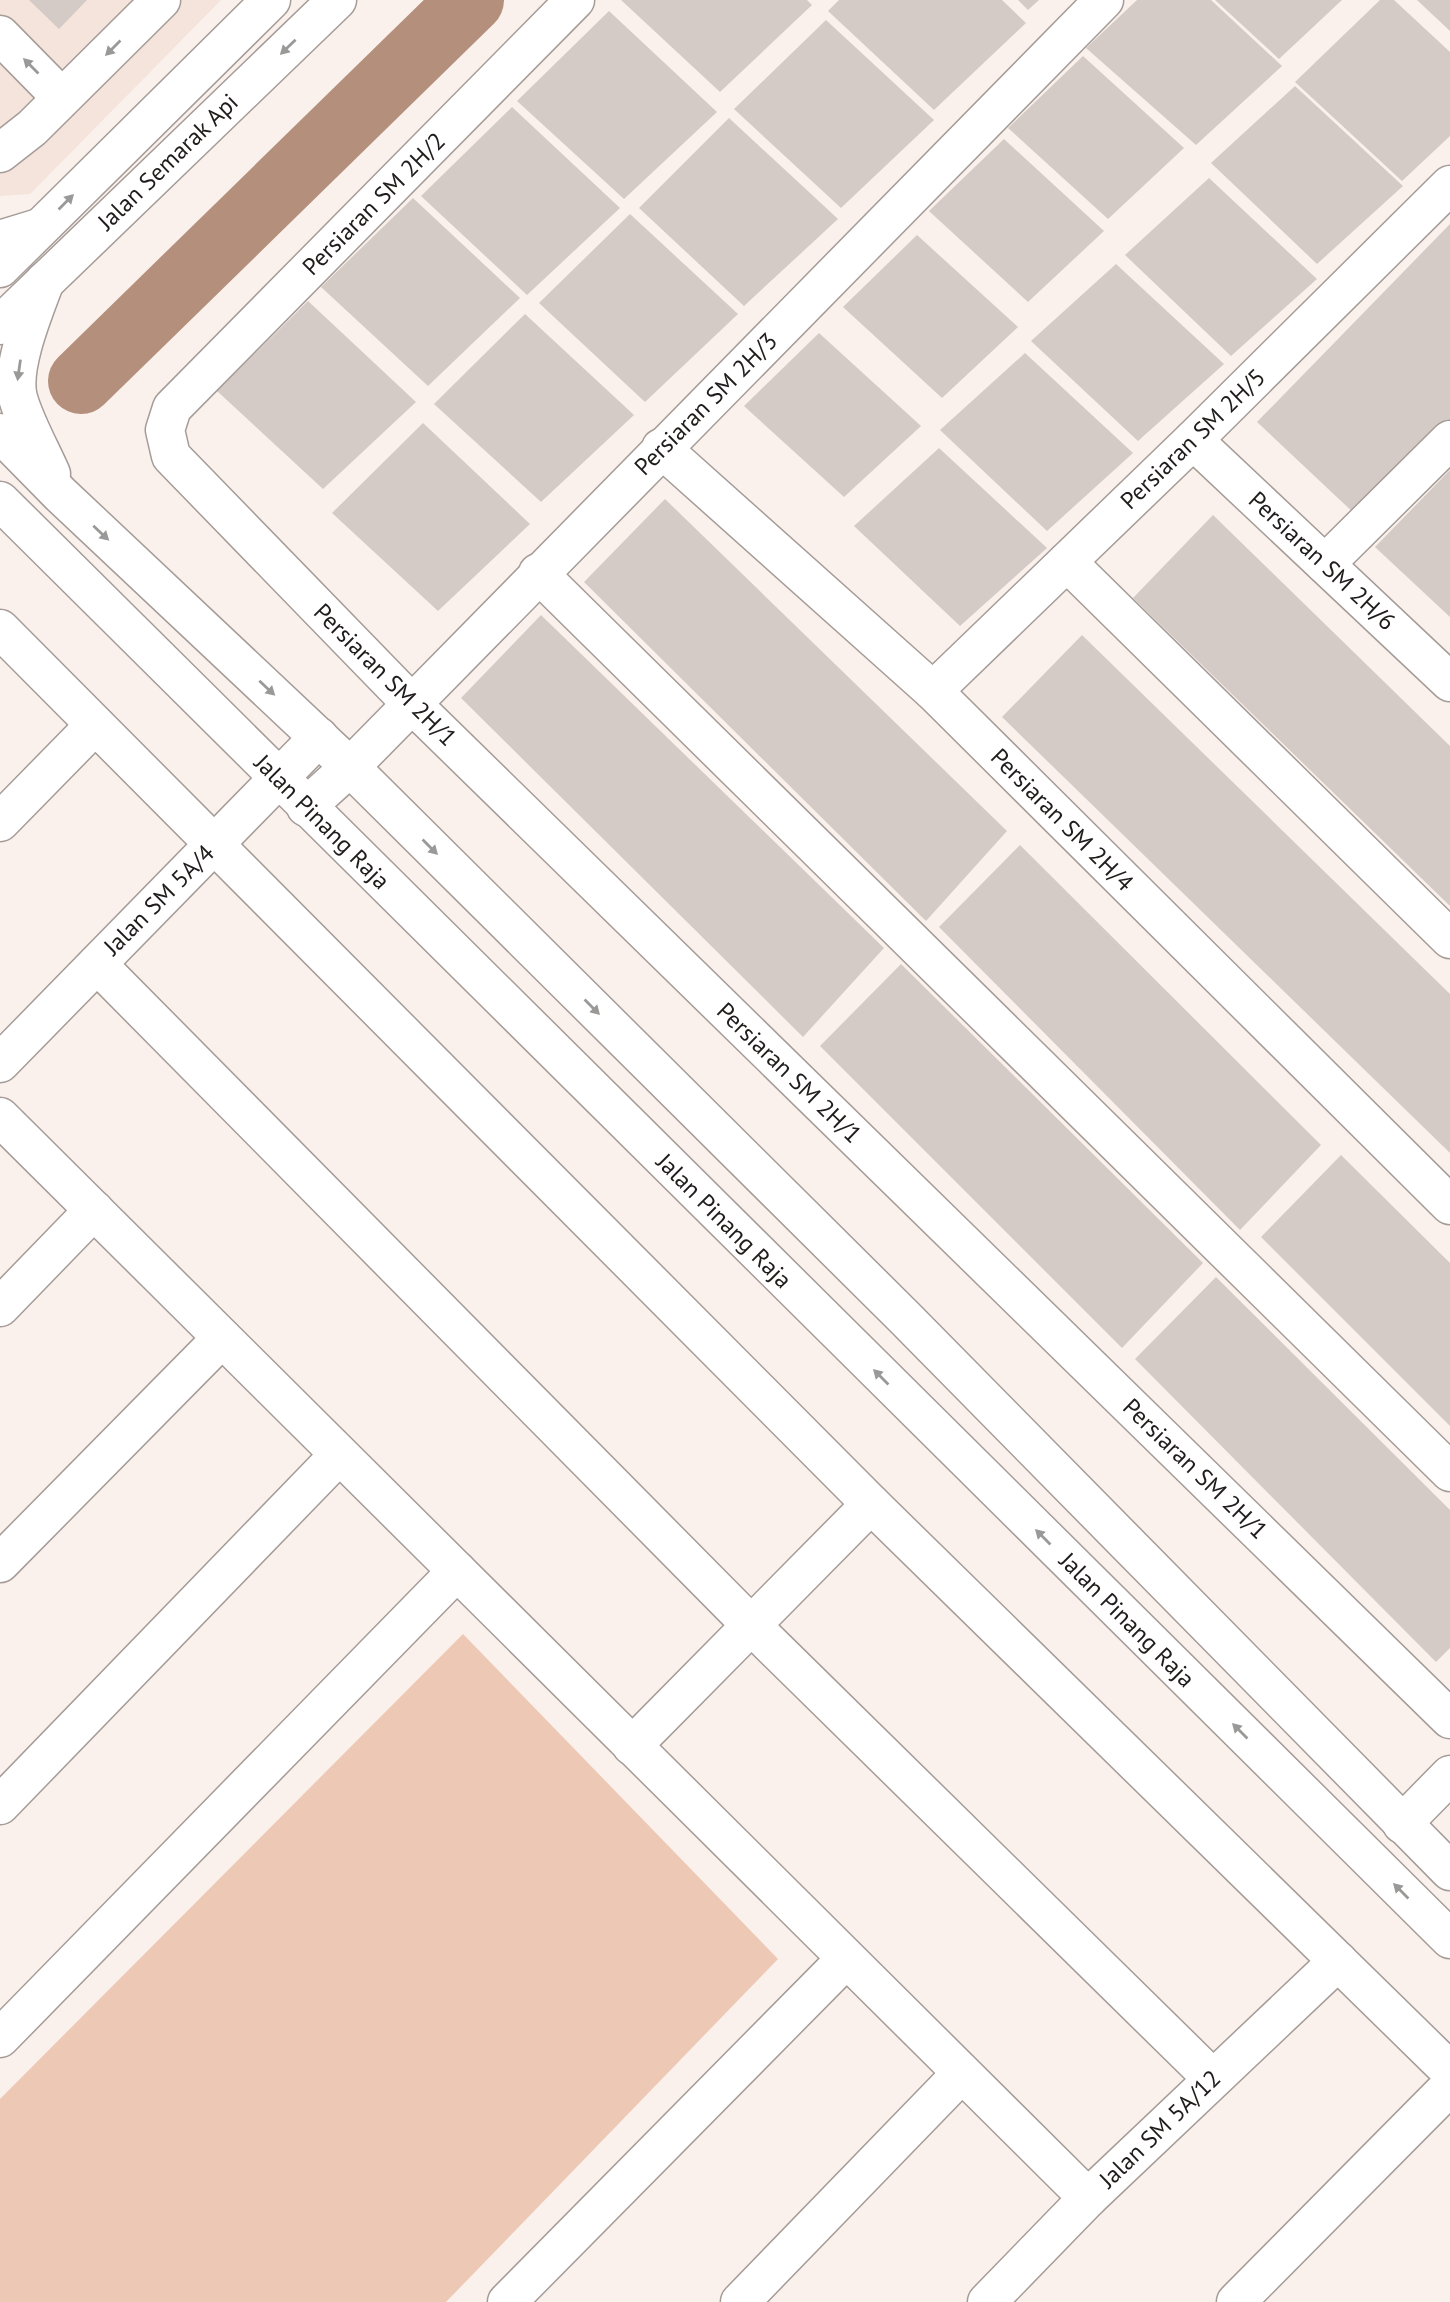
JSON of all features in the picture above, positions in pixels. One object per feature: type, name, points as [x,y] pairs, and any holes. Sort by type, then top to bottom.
[{"type":"street","points":[[0,153],[32,128],[161,0]]},
{"type":"street","name":"Jalan Semarak Api","points":[[0,325],[337,0]]},
{"type":"street","name":"Persiaran SM 2H/2","points":[[172,408],[576,0]]},
{"type":"street","name":"Persiaran SM 2H/3","points":[[306,807],[350,766],[410,702],[1104,0]]},
{"type":"street","name":"Jalan Semarak Api","points":[[0,268],[257,5]]},
{"type":"street","points":[[0,35],[61,97]]},
{"type":"street","name":"Persiaran SM 2H/5","points":[[933,691],[1193,440],[1450,185]]},
{"type":"street","points":[[0,240],[39,228]]},
{"type":"street","points":[[45,281],[26,335],[18,373],[18,397],[60,494]]},
{"type":"street","name":"Persiaran SM 2H/1","points":[[172,408],[165,430],[171,456],[410,702],[1450,1719]]},
{"type":"street","points":[[0,433],[60,494],[350,766],[905,1318],[1450,1871]]},
{"type":"street","name":"Persiaran SM 2H/6","points":[[1193,440],[1450,682]]},
{"type":"street","points":[[1325,565],[1450,440]]},
{"type":"street","name":"Persiaran SM 2H/4","points":[[662,448],[933,691],[1450,1205]]},
{"type":"street","name":"Jalan Pinang Raja","points":[[0,501],[1450,1939]]},
{"type":"street","points":[[0,528],[52,553]]},
{"type":"street","points":[[1067,562],[1450,939]]},
{"type":"street","points":[[538,573],[1450,1472]]},
{"type":"street","points":[[0,629],[870,1504],[1450,2071]]},
{"type":"street","points":[[0,821],[95,725]]},
{"type":"street","name":"Jalan SM 5A/4","points":[[0,1063],[319,737]]},
{"type":"street","points":[[97,964],[751,1625],[1213,2079]]},
{"type":"street","points":[[0,1117],[1088,2198]]},
{"type":"street","points":[[0,1307],[94,1210]]},
{"type":"street","points":[[0,1563],[222,1338]]},
{"type":"street","points":[[0,1805],[339,1455]]},
{"type":"street","points":[[632,1746],[870,1504]]},
{"type":"street","points":[[2,2033],[457,1571]]},
{"type":"street","points":[[1402,1824],[1450,1775]]},
{"type":"street","points":[[507,2302],[846,1959]]},
{"type":"street","name":"Jalan SM 5A/12","points":[[987,2302],[1088,2198],[1338,1961]]},
{"type":"street","points":[[740,2302],[961,2074]]},
{"type":"street","points":[[1236,2302],[1450,2086]]},
{"type":"shaded area","points":[[0,0],[221,0],[30,194],[0,196]]},
{"type":"shaded area","points":[[463,1634],[778,1959],[446,2302],[0,2302],[0,2099]]},
{"type":"building","points":[[29,0],[87,0],[59,29]]},
{"type":"building","points":[[621,0],[807,0],[812,5],[720,92]]},
{"type":"building","points":[[839,0],[1002,0],[1026,23],[934,110],[828,11]]},
{"type":"building","points":[[1018,0],[1039,0],[1028,10]]},
{"type":"building","points":[[1137,0],[1211,0],[1282,66],[1196,145],[1086,48]]},
{"type":"building","points":[[1215,0],[1342,0],[1279,59]]},
{"type":"building","points":[[1380,0],[1394,0],[1450,52],[1450,136],[1402,181],[1295,82]]},
{"type":"building","points":[[1417,0],[1450,0],[1450,31]]},
{"type":"building","points":[[609,11],[717,112],[624,199],[517,101]]},
{"type":"building","points":[[826,20],[934,120],[841,208],[734,109]]},
{"type":"building","points":[[1083,56],[1184,148],[1108,219],[1008,128]]},
{"type":"building","points":[[1295,86],[1403,186],[1317,264],[1211,163]]},
{"type":"building","points":[[512,107],[620,208],[527,295],[421,196]]},
{"type":"building","points":[[729,118],[838,219],[744,306],[639,208]]},
{"type":"building","points":[[1004,139],[1104,231],[1028,302],[929,211]]},
{"type":"building","points":[[1209,178],[1317,279],[1231,356],[1125,255]]},
{"type":"building","points":[[413,198],[520,298],[428,386],[321,287]]},
{"type":"building","points":[[630,214],[738,314],[645,402],[539,303]]},
{"type":"building","points":[[1450,224],[1450,422],[1357,516],[1257,422]]},
{"type":"building","points":[[917,235],[1018,327],[942,398],[843,307]]},
{"type":"building","points":[[1116,264],[1224,364],[1138,441],[1031,341]]},
{"type":"building","points":[[308,301],[416,402],[323,489],[217,391]]},
{"type":"building","points":[[525,314],[634,415],[541,502],[434,404]]},
{"type":"building","points":[[819,333],[921,426],[844,497],[744,406]]},
{"type":"building","points":[[1025,353],[1133,453],[1047,531],[940,430]]},
{"type":"building","points":[[423,423],[530,524],[438,611],[332,513]]},
{"type":"building","points":[[939,448],[1047,548],[960,626],[854,526]]},
{"type":"building","points":[[1450,470],[1450,617],[1375,547]]},
{"type":"building","points":[[665,499],[1007,831],[926,921],[584,582]]},
{"type":"building","points":[[1213,515],[1450,746],[1450,906],[1133,598]]},
{"type":"building","points":[[541,615],[884,948],[803,1037],[461,698]]},
{"type":"building","points":[[1082,635],[1450,994],[1450,1153],[1002,717]]},
{"type":"building","points":[[1020,845],[1321,1145],[1240,1230],[939,927]]},
{"type":"building","points":[[901,964],[1203,1263],[1122,1348],[820,1046]]},
{"type":"building","points":[[1341,1155],[1450,1263],[1450,1426],[1261,1237]]},
{"type":"building","points":[[1216,1277],[1450,1510],[1450,1648],[1436,1662],[1135,1359]]},
{"type":"waterway","points":[[81,381],[471,0]]}]
